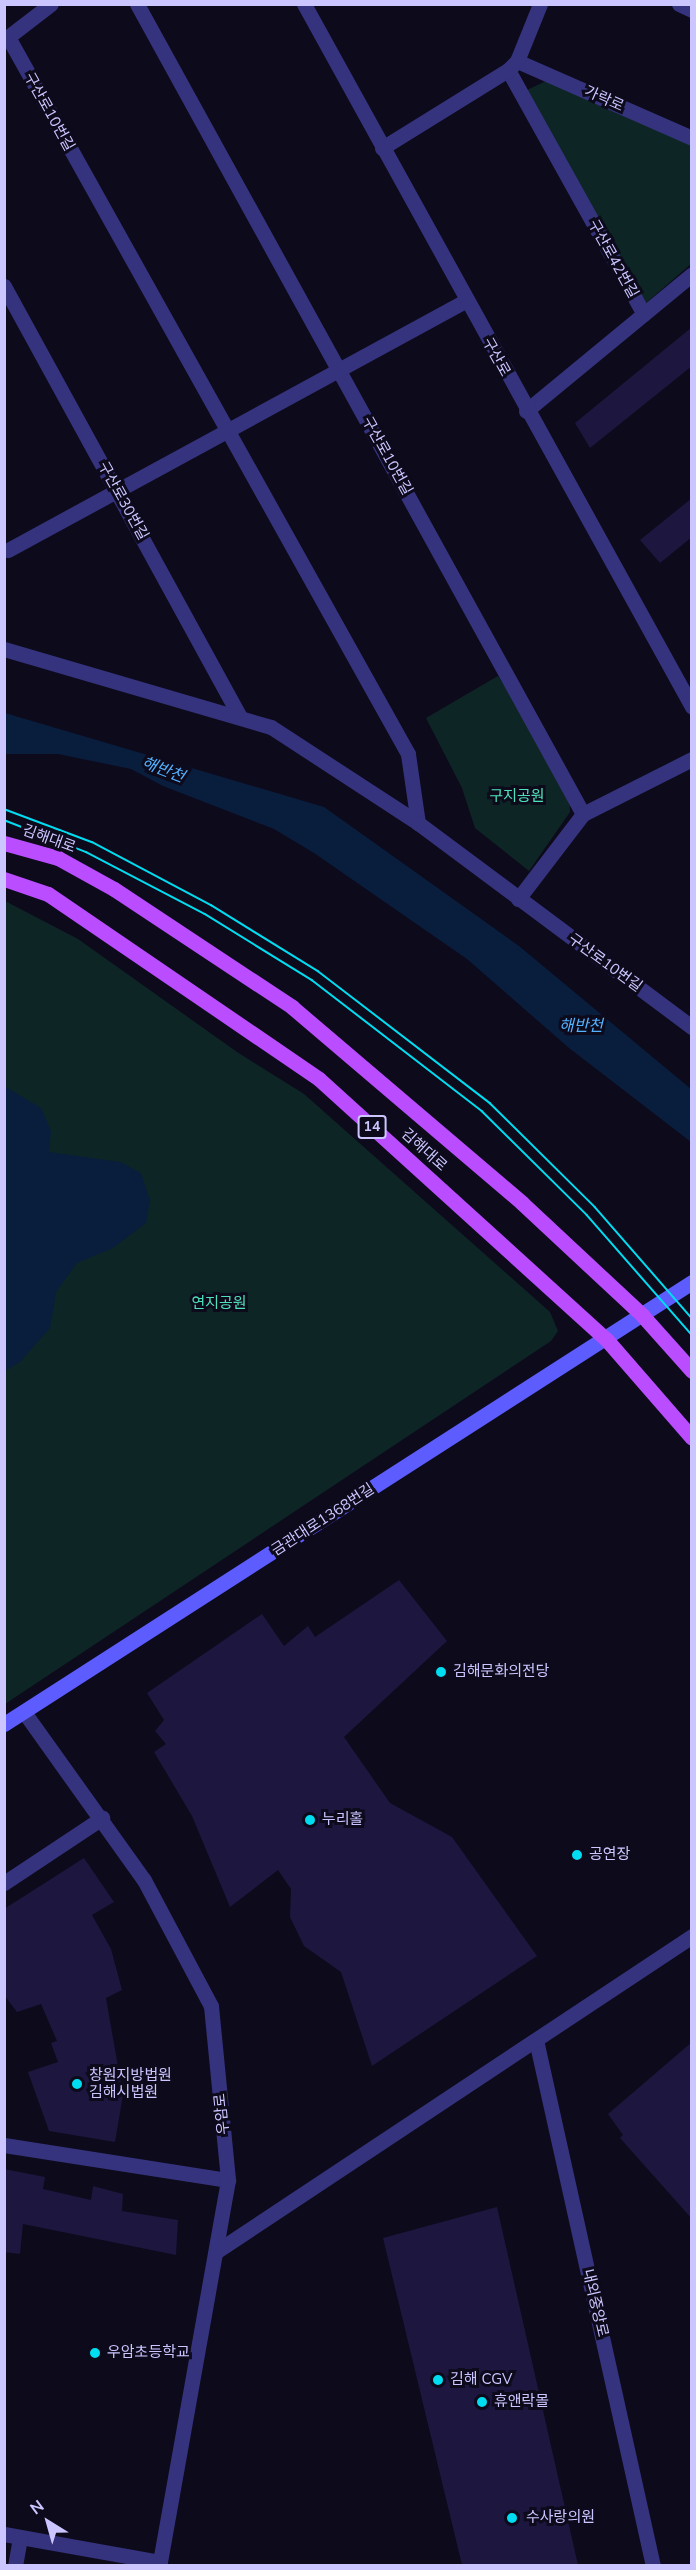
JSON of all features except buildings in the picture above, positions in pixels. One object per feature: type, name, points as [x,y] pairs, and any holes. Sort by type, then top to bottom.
[{"type":"main road","name":"김해대로","points":[[4,843],[58,858],[114,889],[292,1007],[522,1203],[642,1315],[692,1371]]},
{"type":"main road","name":"김해대로","points":[[4,879],[48,894],[319,1079],[606,1339],[692,1438]]},
{"type":"main road","name":"금관대로1368번길","points":[[4,1724],[692,1282]]},
{"type":"street","points":[[6,38],[51,4]]},
{"type":"street","name":"구산로10번길","points":[[137,4],[583,814]]},
{"type":"street","name":"구산로","points":[[304,4],[465,301],[692,707]]},
{"type":"street","points":[[382,148],[512,65],[540,4]]},
{"type":"street","points":[[679,4],[692,10]]},
{"type":"street","name":"구산로10번길","points":[[6,38],[408,754],[418,823]]},
{"type":"street","name":"가락로","points":[[512,65],[692,138]]},
{"type":"street","name":"구산로42번길","points":[[512,65],[644,314],[526,411]]},
{"type":"street","points":[[644,314],[692,274]]},
{"type":"street","name":"구산로30번길","points":[[4,286],[240,717]]},
{"type":"street","points":[[6,552],[465,301]]},
{"type":"street","name":"구산로10번길","points":[[4,649],[271,727],[418,823],[692,1027]]},
{"type":"street","points":[[518,899],[583,814],[692,759]]},
{"type":"street","name":"우암로","points":[[24,1712],[102,1818],[144,1881],[211,2006],[228,2180],[159,2564]]},
{"type":"street","points":[[4,1883],[102,1818]]},
{"type":"street","points":[[217,2251],[692,1936]]},
{"type":"street","name":"내외중앙로","points":[[536,2040],[653,2565]]},
{"type":"street","points":[[4,2145],[228,2180]]},
{"type":"street","points":[[15,2565],[12,2536],[159,2564]]},
{"type":"green space","points":[[546,81],[691,145],[691,264],[646,303],[525,91]]},
{"type":"green space","name":"구지공원","points":[[498,676],[569,785],[570,812],[529,871],[475,828],[462,788],[426,718]]},
{"type":"green space","name":"연지공원","points":[[5,901],[78,939],[237,1052],[304,1094],[550,1312],[558,1331],[551,1341],[5,1704]]},
{"type":"water","name":"해반천","points":[[5,713],[324,807],[519,946],[691,1089],[691,1142],[569,1048],[467,959],[314,853],[274,829],[163,786],[131,769],[58,754],[5,754]]},
{"type":"water","points":[[4,1086],[41,1108],[51,1131],[49,1152],[120,1162],[141,1173],[150,1200],[146,1223],[113,1248],[77,1263],[56,1292],[50,1328],[20,1362],[5,1371]]},
{"type":"tram line","points":[[4,809],[92,842],[211,905],[318,971],[490,1103],[595,1207],[692,1318]]},
{"type":"tram line","points":[[4,820],[86,852],[205,914],[312,980],[482,1111],[587,1215],[692,1335]]},
{"type":"place","name":"김해문화의전당","points":[[441,1672]]},
{"type":"place","name":"누리홀","points":[[310,1820]]},
{"type":"place","name":"공연장","points":[[577,1855]]},
{"type":"place","name":"창원지방법원 김해시법원","points":[[77,2084]]},
{"type":"place","name":"우암초등학교","points":[[95,2353]]},
{"type":"place","name":"김해 CGV","points":[[438,2380]]},
{"type":"place","name":"휴앤락몰","points":[[482,2402]]},
{"type":"place","name":"수사랑의원","points":[[512,2518]]}]
